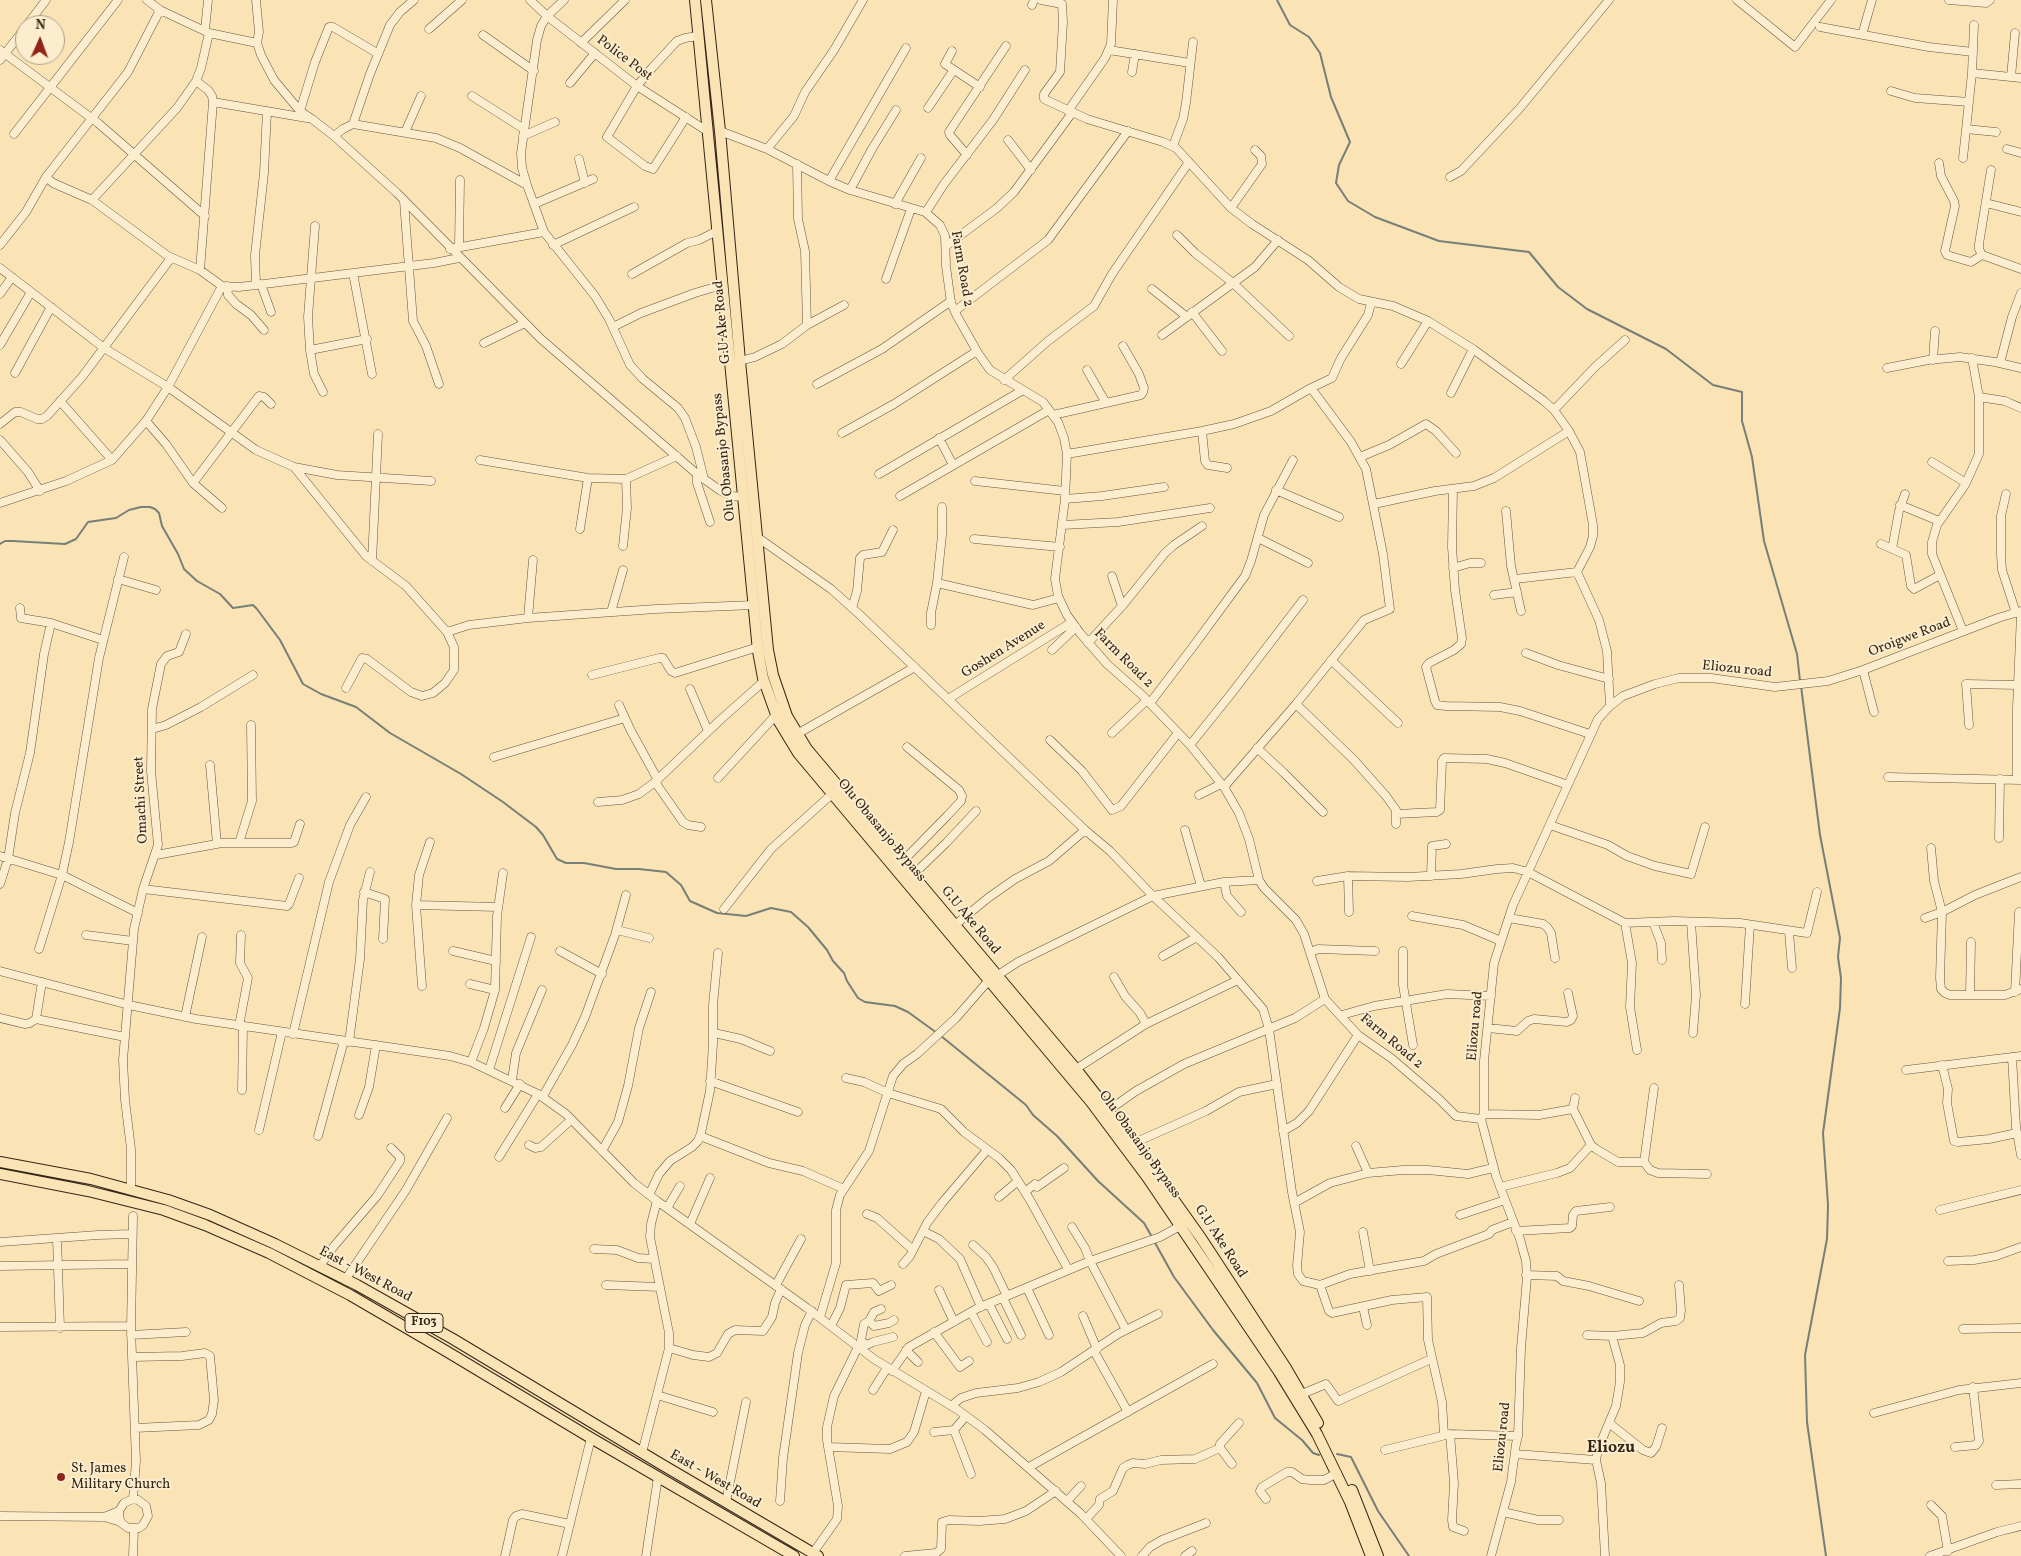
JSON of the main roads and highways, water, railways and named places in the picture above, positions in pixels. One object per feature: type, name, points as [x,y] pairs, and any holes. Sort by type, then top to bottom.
[{"type":"main road","name":"Olu Obasanjo Bypass","points":[[695,0],[758,647],[764,682],[776,715],[798,753],[993,978],[1102,1116],[1180,1226],[1279,1372],[1317,1434],[1337,1474],[1371,1556]]},
{"type":"main road","name":"G.U Ake Road","points":[[706,0],[720,131],[757,537],[768,641],[773,675],[779,697],[797,734],[807,749],[955,925],[993,978],[1076,1069],[1134,1143],[1188,1218],[1302,1394],[1334,1452],[1354,1494],[1378,1556]]},
{"type":"main road","name":"East - West Road","points":[[0,1162],[51,1170],[131,1189],[210,1215],[275,1244],[320,1266],[453,1339],[642,1453],[815,1554]]},
{"type":"main road","name":"East - West Road","points":[[0,1174],[88,1191],[164,1210],[236,1238],[309,1273],[463,1360],[658,1477],[776,1551],[794,1556]]},
{"type":"waterway","points":[[1277,0],[1290,25],[1309,37],[1320,53],[1331,97],[1350,142],[1339,165],[1336,183],[1348,201],[1375,217],[1439,241],[1529,252],[1558,287],[1587,309],[1666,349],[1713,385],[1742,392],[1742,421],[1752,457],[1764,541],[1797,654],[1800,681]]},
{"type":"waterway","points":[[0,544],[5,541],[65,544],[76,539],[88,522],[116,518],[129,510],[141,507],[155,509],[159,513],[162,526],[184,569],[197,581],[220,594],[233,608],[253,605],[280,640],[303,684],[321,694],[356,707],[390,733],[461,774],[503,802],[536,827],[557,859],[566,863],[584,863],[616,869],[666,872],[681,885],[690,901],[717,913],[746,916],[771,908],[791,912],[808,927],[827,950],[833,961],[844,973],[858,998],[865,1002],[895,1006],[908,1012],[937,1033]]},
{"type":"waterway","points":[[1801,686],[1820,835],[1840,938],[1838,957],[1841,978],[1840,1008],[1823,1133],[1828,1205],[1827,1239],[1805,1355],[1807,1422],[1826,1556]]},
{"type":"waterway","points":[[941,1036],[1026,1105],[1033,1115],[1057,1136],[1098,1181],[1144,1223],[1152,1237]]},
{"type":"waterway","points":[[1154,1241],[1174,1277],[1213,1330],[1257,1383],[1275,1418],[1302,1440],[1313,1453],[1319,1455]]},
{"type":"waterway","points":[[1337,1454],[1351,1457],[1378,1511],[1409,1556]]},
{"type":"place","name":"St. James Military Church","points":[[61,1477]]},
{"type":"district","name":"Eliozu","points":[[1611,1449]]}]
